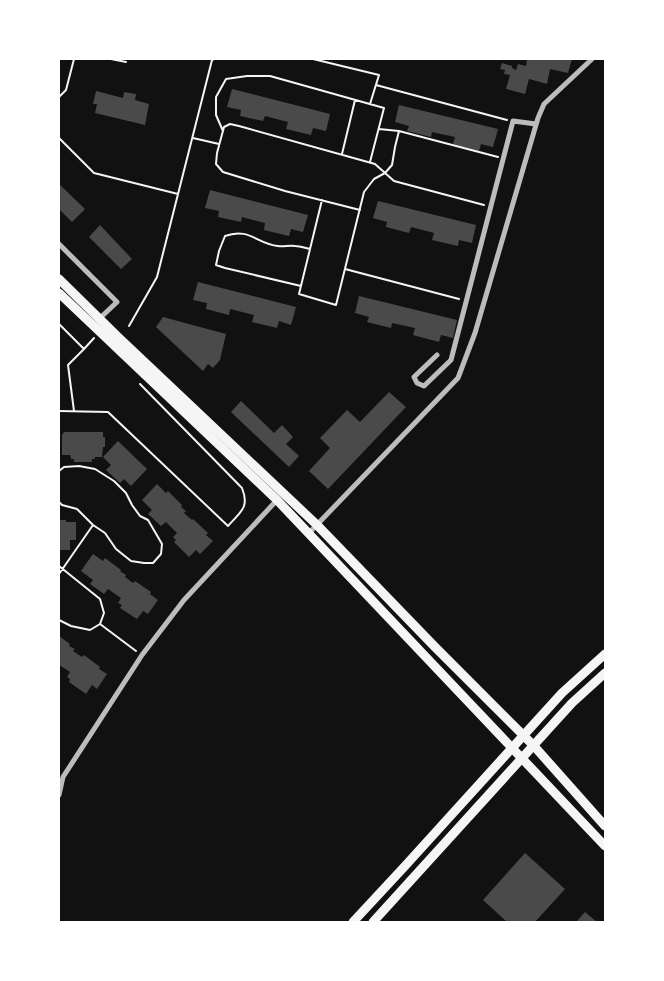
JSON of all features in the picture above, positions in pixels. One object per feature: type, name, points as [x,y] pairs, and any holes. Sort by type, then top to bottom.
[{"type":"main road","points":[[59,279],[118,351],[277,500],[605,846]]},
{"type":"main road","points":[[59,293],[96,322],[317,525],[534,746],[605,826]]},
{"type":"main road","points":[[353,922],[562,693],[605,654]]},
{"type":"main road","points":[[373,922],[572,703],[605,673]]},
{"type":"street","points":[[309,533],[458,378],[474,334],[538,118],[544,104],[592,59]]},
{"type":"street","points":[[437,355],[414,377],[417,383],[424,386],[451,360],[513,122],[536,124]]},
{"type":"street","points":[[59,244],[117,302],[96,322]]},
{"type":"street","points":[[59,795],[61,778],[142,655],[184,600],[277,500]]},
{"type":"path","points":[[59,97],[66,90],[74,59]]},
{"type":"path","points":[[111,59],[126,62]]},
{"type":"path","points":[[129,326],[157,277],[212,60],[214,59]]},
{"type":"path","points":[[313,59],[379,75],[370,104]]},
{"type":"path","points":[[223,131],[216,115],[216,97],[226,79],[247,76],[270,76],[384,108],[370,162]]},
{"type":"path","points":[[376,85],[513,122]]},
{"type":"path","points":[[342,154],[355,100]]},
{"type":"path","points":[[360,210],[285,191],[223,172],[216,164],[224,127],[230,124],[239,126],[370,162],[375,164],[394,181],[491,207]]},
{"type":"path","points":[[379,130],[399,131],[504,159]]},
{"type":"path","points":[[322,200],[299,294],[336,305],[364,192],[374,179],[385,173],[392,165],[399,131]]},
{"type":"path","points":[[59,138],[94,173],[178,194]]},
{"type":"path","points":[[193,138],[219,144]]},
{"type":"path","points":[[301,286],[225,268],[216,264],[219,251],[225,236],[235,232],[278,246],[310,249]]},
{"type":"path","points":[[345,269],[466,300]]},
{"type":"path","points":[[59,324],[84,349]]},
{"type":"path","points":[[74,412],[68,365],[94,338]]},
{"type":"path","points":[[59,411],[108,412],[228,526],[244,507],[246,497],[242,488],[140,384]]},
{"type":"path","points":[[59,471],[64,466],[79,466],[95,469],[114,481],[126,493],[140,516],[148,520],[162,544],[161,554],[153,563],[144,564],[131,561],[116,549],[105,533],[93,525],[77,509],[62,505],[59,502]]},
{"type":"path","points":[[59,574],[93,525]]},
{"type":"path","points":[[59,566],[100,599],[104,613],[100,624],[90,630],[71,626],[59,620]]},
{"type":"path","points":[[100,624],[142,655]]},
{"type":"building","points":[[527,59],[572,59],[568,73],[550,69],[547,84],[529,79],[525,94],[506,89],[510,75],[504,74],[505,70],[500,69],[502,63],[512,66],[516,70],[518,64],[526,66]]},
{"type":"building","points":[[232,89],[330,114],[326,131],[313,128],[311,135],[286,129],[288,122],[265,116],[263,121],[240,116],[241,110],[227,107]]},
{"type":"building","points":[[96,91],[123,98],[124,92],[136,94],[135,100],[149,104],[145,125],[95,113],[97,104],[93,104]]},
{"type":"building","points":[[399,105],[498,129],[493,147],[481,144],[479,151],[453,144],[455,137],[432,132],[431,137],[407,131],[409,126],[395,122]]},
{"type":"building","points":[[59,184],[85,209],[72,222],[59,209]]},
{"type":"building","points":[[210,190],[308,215],[303,232],[291,229],[289,236],[264,230],[265,223],[242,217],[241,222],[218,217],[219,211],[205,208]]},
{"type":"building","points":[[378,201],[476,225],[472,243],[459,240],[458,246],[432,240],[434,233],[411,227],[409,233],[386,227],[387,222],[373,218]]},
{"type":"building","points":[[100,225],[132,259],[121,269],[89,237]]},
{"type":"building","points":[[198,282],[296,307],[291,325],[279,321],[277,328],[252,322],[254,315],[230,309],[229,315],[206,309],[207,303],[193,300]]},
{"type":"building","points":[[359,296],[457,320],[453,338],[441,335],[439,342],[413,335],[415,328],[392,323],[391,328],[367,322],[369,317],[355,313]]},
{"type":"building","points":[[163,317],[226,334],[220,360],[213,368],[208,364],[203,371],[156,327]]},
{"type":"building","points":[[389,392],[406,407],[328,489],[309,471],[330,448],[320,438],[347,410],[360,422]]},
{"type":"building","points":[[241,401],[274,433],[282,425],[293,437],[286,444],[299,456],[289,467],[231,412]]},
{"type":"building","points":[[64,432],[103,432],[105,447],[103,447],[102,457],[95,457],[95,459],[92,459],[92,462],[74,462],[70,455],[62,455],[62,435]]},
{"type":"building","points":[[118,441],[147,469],[131,486],[124,479],[120,483],[106,470],[111,465],[103,457]]},
{"type":"building","points":[[157,484],[166,493],[168,491],[182,505],[181,507],[186,511],[184,513],[208,533],[206,535],[213,541],[200,554],[196,550],[189,557],[174,542],[176,540],[173,537],[177,533],[166,522],[161,526],[148,514],[152,510],[142,500]]},
{"type":"building","points":[[59,520],[76,522],[76,540],[70,540],[70,550],[59,550]]},
{"type":"building","points":[[93,554],[103,561],[105,558],[121,570],[126,575],[125,577],[133,583],[135,581],[151,592],[150,594],[158,600],[148,614],[143,611],[137,619],[120,608],[122,605],[118,603],[121,598],[108,589],[104,594],[90,584],[93,580],[81,571]]},
{"type":"building","points":[[59,636],[75,649],[73,651],[82,657],[84,655],[107,674],[97,689],[92,685],[86,694],[69,682],[70,679],[67,677],[70,672],[59,665]]},
{"type":"building","points":[[525,853],[565,889],[535,922],[507,922],[483,900]]},
{"type":"building","points":[[585,912],[597,922],[576,922]]}]
